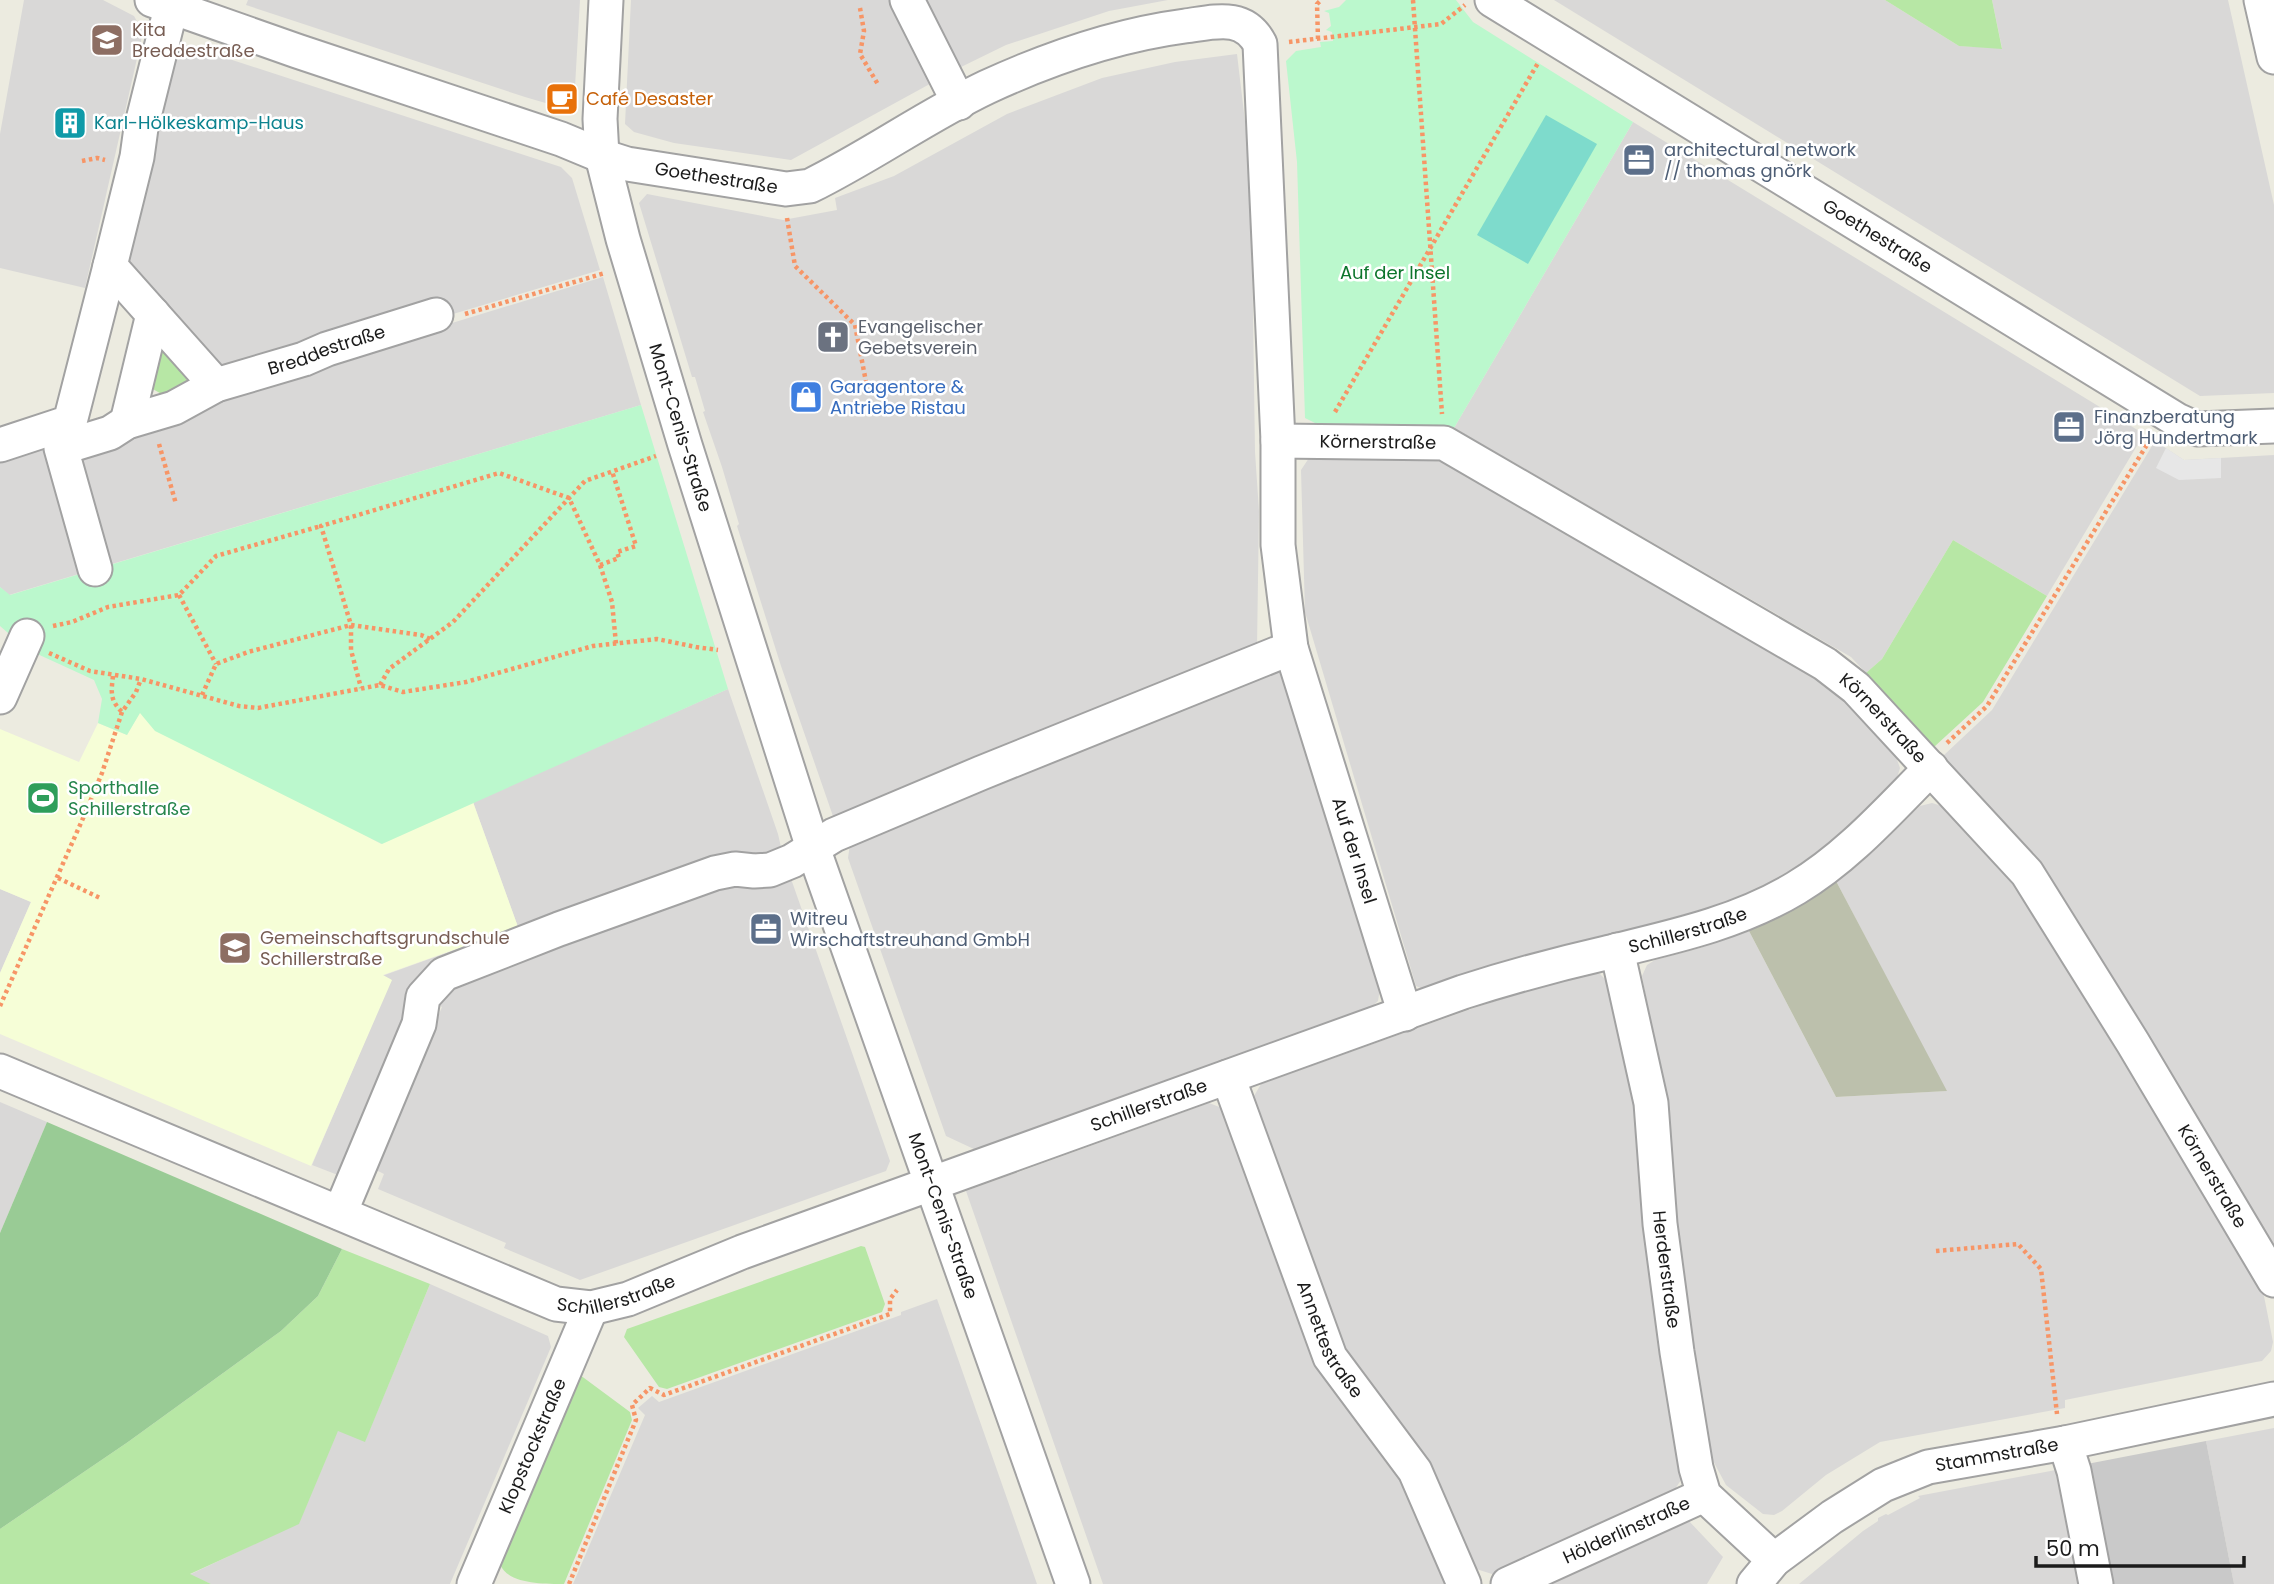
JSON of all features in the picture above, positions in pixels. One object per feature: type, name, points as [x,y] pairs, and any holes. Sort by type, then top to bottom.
[{"type":"street","name":"Mont-Cenis-Straße","points":[[606,0],[600,119],[602,156],[631,265],[813,848],[1073,1584]]},
{"type":"street","points":[[907,0],[959,103]]},
{"type":"street","name":"Goethestraße","points":[[1492,0],[2166,413],[2197,429],[2274,426]]},
{"type":"street","points":[[2261,0],[2274,57]]},
{"type":"street","name":"Goethestraße","points":[[165,3],[561,138],[602,156],[642,167],[786,189],[810,186],[985,88],[1126,36],[1219,21],[1246,26],[1272,43]]},
{"type":"street","points":[[0,445],[71,422],[137,157],[165,3]]},
{"type":"street","name":"Auf der Insel","points":[[1272,43],[1278,545],[1291,648],[1405,1014]]},
{"type":"street","points":[[107,280],[153,314],[216,385]]},
{"type":"street","points":[[139,419],[153,314]]},
{"type":"street","name":"Breddestraße","points":[[95,569],[61,448],[110,433],[139,419],[174,408],[216,385],[436,315]]},
{"type":"street","name":"Körnerstraße","points":[[1278,441],[1444,443],[1825,664],[1856,688],[2027,873],[2133,1043],[2274,1280]]},
{"type":"street","points":[[0,697],[27,636]]},
{"type":"street","points":[[340,1213],[419,1024],[423,997],[444,974],[715,873],[735,869],[754,872],[770,870],[792,861],[846,830],[1291,648]]},
{"type":"street","name":"Schillerstraße","points":[[0,1071],[556,1304],[591,1308],[628,1299],[742,1252],[931,1183],[1528,971],[1696,931],[1745,914],[1797,888],[1856,842],[1931,768]]},
{"type":"street","name":"Herderstraße","points":[[1617,950],[1651,1103],[1660,1224],[1677,1352],[1696,1468],[1704,1495]]},
{"type":"street","name":"Annettestraße","points":[[1228,1077],[1330,1357],[1415,1471],[1464,1584]]},
{"type":"street","name":"Klopstockstraße","points":[[478,1583],[591,1308]]},
{"type":"street","name":"Stammstraße","points":[[1764,1572],[1832,1517],[1883,1485],[1928,1467],[2065,1443],[2274,1399]]},
{"type":"street","points":[[2065,1443],[2074,1471],[2096,1584]]},
{"type":"street","points":[[1704,1495],[1764,1572]]},
{"type":"street","name":"Hölderlinstraße","points":[[1508,1584],[1704,1495]]},
{"type":"path","points":[[1318,38],[1317,4],[1321,0]]},
{"type":"path","points":[[1413,0],[1444,443]]},
{"type":"path","points":[[1272,43],[1441,24],[1471,0]]},
{"type":"path","points":[[860,8],[864,31],[860,54],[878,86]]},
{"type":"path","points":[[1338,403],[1553,38]]},
{"type":"path","points":[[82,161],[97,158]]},
{"type":"path","points":[[786,189],[786,216],[795,266],[855,325],[867,387]]},
{"type":"path","points":[[436,315],[442,321],[631,265]]},
{"type":"path","points":[[1931,768],[1938,751],[1987,706],[2166,413]]},
{"type":"path","points":[[139,419],[176,504]]},
{"type":"path","points":[[380,685],[389,669],[453,622],[584,481],[638,462]]},
{"type":"path","points":[[600,565],[619,558],[617,552],[636,546],[612,471]]},
{"type":"path","points":[[616,644],[612,602],[600,565],[569,498],[499,473],[216,556],[179,595],[108,607],[72,622],[41,628],[27,636],[43,650],[90,671],[141,679],[239,706],[258,708],[380,685],[403,692],[466,682],[593,646],[616,644],[657,639],[696,648]]},
{"type":"path","points":[[321,526],[351,625],[351,650],[361,688]]},
{"type":"path","points":[[179,595],[216,664]]},
{"type":"path","points":[[202,695],[216,664],[248,652],[351,625],[421,635],[430,639]]},
{"type":"path","points":[[113,675],[110,694],[113,703],[122,712]]},
{"type":"path","points":[[0,1006],[58,878],[76,826],[102,773],[122,712],[136,692],[141,679]]},
{"type":"path","points":[[58,878],[100,898]]},
{"type":"path","points":[[1936,1251],[2018,1244],[2041,1269],[2056,1413],[2065,1443]]},
{"type":"path","points":[[569,1584],[636,1420],[632,1405],[650,1388],[664,1395],[890,1314],[890,1299],[897,1290]]},
{"type":"shaded area","points":[[24,0],[103,0],[134,16],[143,32],[85,288],[0,268],[0,134]]},
{"type":"shaded area","points":[[248,0],[580,0],[574,104],[566,109],[525,97],[246,5]]},
{"type":"shaded area","points":[[631,0],[1168,0],[1109,11],[1006,45],[791,160],[674,143],[634,132],[625,124]]},
{"type":"shaded area","points":[[1554,0],[1885,0],[1959,46],[2002,48],[1992,0],[2228,0],[2274,205],[2274,393],[2200,396]]},
{"type":"shaded area","points":[[177,42],[561,167],[572,178],[600,270],[443,317],[228,370],[217,365],[123,254]]},
{"type":"shaded area","points":[[1237,54],[1251,172],[1255,452],[1259,511],[1257,647],[835,822],[781,666],[703,412],[705,411],[695,377],[692,377],[639,203],[647,194],[783,220],[837,210],[835,198],[894,176],[1007,114],[1102,78],[1175,62]]},
{"type":"shaded area","points":[[1546,115],[1597,144],[1528,264],[1477,235]]},
{"type":"shaded area","points":[[1633,122],[2144,434],[2047,596],[1953,540],[1882,659],[1866,673],[1851,657],[1454,428]]},
{"type":"shaded area","points":[[603,277],[641,405],[9,595],[0,587],[0,458],[53,442],[160,427],[190,418],[206,402]]},
{"type":"shaded area","points":[[2155,441],[2184,460],[2274,455],[2274,1245],[2040,861],[1943,756],[1992,710]]},
{"type":"shaded area","points":[[2166,448],[2184,460],[2221,458],[2221,478],[2179,480],[2156,468]]},
{"type":"shaded area","points":[[1309,458],[1446,461],[1830,684],[1895,754],[1900,768],[1896,781],[1810,858],[1777,879],[1726,904],[1646,927],[1522,957],[1423,989],[1416,986],[1305,612],[1301,470]]},
{"type":"shaded area","points":[[1277,672],[1282,674],[1380,988],[1378,1001],[1367,1011],[976,1150],[946,1136],[848,858],[850,844]]},
{"type":"shaded area","points":[[728,689],[778,834],[783,856],[890,1161],[886,1171],[580,1280],[504,1248],[506,1243],[378,1189],[384,1174],[374,1169],[442,1007],[416,994],[343,1177],[312,1165],[391,980],[382,976],[518,927],[473,802]]},
{"type":"shaded area","name":"Gemeinschaftsgrundschule Schillerstraße","points":[[140,712],[381,844],[473,802],[518,927],[383,975],[392,980],[311,1166],[0,1034],[0,973],[31,902],[0,889],[0,729],[79,762],[98,723],[127,735]]},
{"type":"shaded area","points":[[1932,803],[1945,807],[2013,881],[2263,1291],[2273,1342],[2271,1351],[2262,1361],[2065,1400],[2065,1408],[1880,1442],[1826,1475],[1782,1511],[1774,1515],[1763,1514],[1726,1485],[1711,1457],[1682,1274],[1665,1095],[1642,976],[1647,965],[1655,960],[1749,931],[1836,1097],[1946,1091],[1836,881],[1920,806]]},
{"type":"shaded area","points":[[1836,881],[1947,1091],[1836,1097],[1749,931]]},
{"type":"shaded area","points":[[0,889],[31,902],[0,973]]},
{"type":"shaded area","points":[[1593,973],[1600,974],[1607,981],[1634,1103],[1656,1329],[1681,1480],[1673,1492],[1492,1574],[1473,1568],[1341,1350],[1252,1109],[1254,1096],[1261,1084],[1471,1009]]},
{"type":"shaded area","points":[[0,1102],[47,1122],[0,1233]]},
{"type":"shaded area","points":[[1209,1103],[1222,1108],[1280,1260],[1281,1272],[1303,1332],[1399,1462],[1447,1578],[1445,1584],[1103,1584],[966,1191]]},
{"type":"shaded area","points":[[430,1284],[548,1336],[551,1347],[450,1584],[211,1584],[189,1575],[299,1523],[338,1430],[365,1441]]},
{"type":"shaded area","points":[[937,1299],[1037,1584],[573,1584],[645,1415],[638,1408],[652,1396],[659,1402],[901,1315],[901,1312]]},
{"type":"shaded area","points":[[2274,1428],[2274,1584],[2234,1584],[2206,1441]]},
{"type":"shaded area","points":[[2206,1441],[2234,1584],[2084,1584],[2061,1469]]},
{"type":"shaded area","points":[[2061,1469],[2084,1584],[1799,1584],[1878,1521],[1878,1518],[1920,1498],[1918,1496]]},
{"type":"shaded area","points":[[1688,1520],[1723,1557],[1707,1584],[1546,1584]]},
{"type":"green space","points":[[1346,0],[1456,0],[1473,22],[1633,122],[1454,428],[1319,425],[1305,418],[1297,162],[1286,61],[1296,51],[1321,47],[1320,42],[1333,41],[1332,32],[1326,30],[1331,26],[1329,13],[1324,11],[1339,7]]},
{"type":"green space","points":[[1885,0],[1992,0],[2002,49],[1959,46]]},
{"type":"green space","points":[[159,345],[187,373],[186,385],[165,396],[151,388]]},
{"type":"green space","points":[[641,405],[728,689],[382,844],[155,731],[140,713],[127,735],[98,723],[102,699],[94,680],[31,653],[0,626],[0,587],[10,595]]},
{"type":"green space","points":[[1953,540],[2047,596],[1983,702],[1934,747],[1866,673],[1882,659]]},
{"type":"green space","points":[[47,1122],[342,1249],[318,1296],[281,1331],[128,1442],[0,1529],[0,1233]]},
{"type":"green space","points":[[861,1246],[865,1247],[885,1304],[882,1312],[667,1389],[659,1387],[624,1337],[627,1329]]},
{"type":"green space","points":[[342,1249],[430,1284],[365,1442],[338,1431],[299,1524],[190,1574],[211,1584],[0,1584],[0,1529],[128,1442],[281,1331],[318,1296]]},
{"type":"green space","points":[[580,1375],[630,1412],[632,1420],[564,1584],[527,1582],[510,1576],[500,1564]]},
{"type":"place","name":"Kita Breddestraße","points":[[107,40]]},
{"type":"place","name":"Café Desaster","points":[[562,99]]},
{"type":"place","name":"Karl-Hölkeskamp-Haus","points":[[70,123]]},
{"type":"place","name":"architectural network // thomas gnörk","points":[[1639,160]]},
{"type":"place","name":"Evangelischer Gebetsverein","points":[[833,337]]},
{"type":"place","name":"Garagentore & Antriebe Ristau","points":[[806,397]]},
{"type":"place","name":"Finanzberatung Jörg Hundertmark","points":[[2069,427]]},
{"type":"place","name":"Sporthalle Schillerstraße","points":[[43,798]]},
{"type":"place","name":"Witreu Wirschaftstreuhand GmbH","points":[[766,929]]},
{"type":"place","name":"Gemeinschaftsgrundschule Schillerstraße","points":[[235,948]]}]
